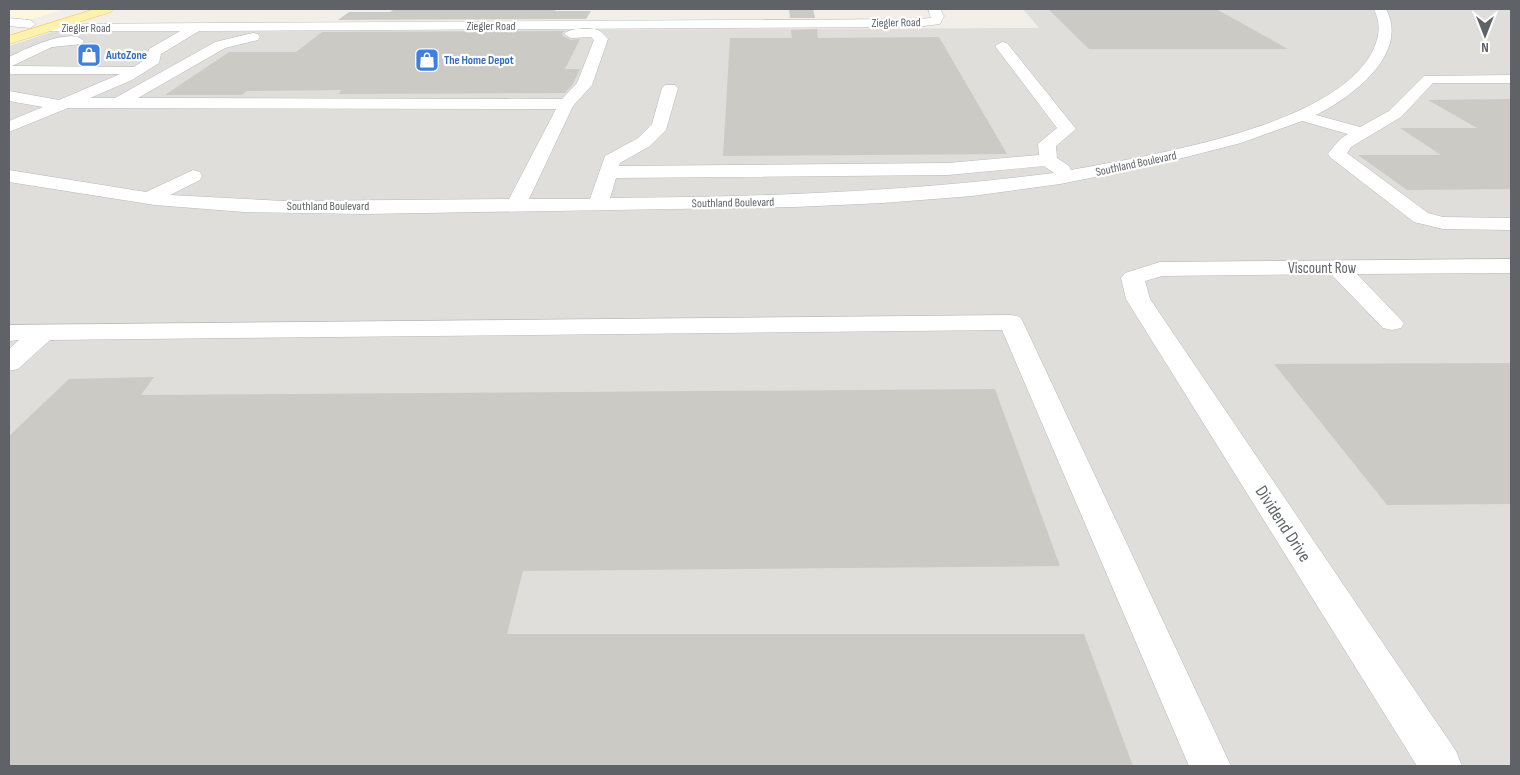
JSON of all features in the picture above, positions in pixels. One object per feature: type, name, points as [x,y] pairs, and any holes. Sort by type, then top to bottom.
[{"type":"main road","points":[[9,31],[80,9]]},
{"type":"main road","points":[[9,40],[107,9]]},
{"type":"street","points":[[605,26],[613,9]]},
{"type":"street","points":[[750,24],[751,9]]},
{"type":"street","name":"Southland Boulevard","points":[[9,176],[202,204],[295,207],[803,203],[949,192],[1071,177],[1188,153],[1267,129],[1298,116],[1322,105],[1356,84],[1378,56],[1384,42],[1386,28],[1384,14],[1380,9]]},
{"type":"street","name":"Ziegler Road","points":[[47,28],[750,24],[935,15]]},
{"type":"street","points":[[124,28],[146,16]]},
{"type":"street","points":[[9,22],[30,24]]},
{"type":"street","points":[[9,127],[127,77],[154,60],[154,52],[196,27]]},
{"type":"street","points":[[119,102],[220,45],[251,37],[594,33],[601,39],[584,85],[566,104],[516,205]]},
{"type":"street","points":[[9,62],[49,43],[73,40],[173,40]]},
{"type":"street","points":[[1002,46],[1067,129],[1047,144],[1048,160]]},
{"type":"street","points":[[1445,63],[1462,79]]},
{"type":"street","points":[[9,70],[138,70]]},
{"type":"street","points":[[1511,79],[1429,79],[1395,114],[1345,142],[1337,154],[1421,218],[1443,223],[1511,224]]},
{"type":"street","points":[[598,205],[611,160],[644,142],[660,126],[670,88]]},
{"type":"street","points":[[13,99],[62,104],[119,102],[566,104]]},
{"type":"street","points":[[1298,116],[1362,133]]},
{"type":"street","points":[[608,172],[948,170],[1048,160],[1071,177]]},
{"type":"street","points":[[151,197],[193,176]]},
{"type":"street","name":"Viscount Row","points":[[1134,278],[1160,269],[1511,266]]},
{"type":"street","points":[[1337,268],[1392,323]]},
{"type":"street","name":"Dividend Drive","points":[[1134,278],[1138,299],[1143,307],[1441,766]]},
{"type":"street","points":[[9,333],[1011,322],[1210,766]]},
{"type":"street","points":[[9,363],[43,332]]},
{"type":"shaded area","points":[[9,9],[65,9],[9,26]]},
{"type":"shaded area","points":[[1023,9],[1511,9],[1511,766],[9,766],[9,46],[52,32],[1039,28]]},
{"type":"building","points":[[556,9],[555,11],[591,11],[586,19],[338,20],[349,12]]},
{"type":"building","points":[[789,9],[813,9],[815,18],[790,18]]},
{"type":"building","points":[[1048,9],[1216,9],[1288,49],[1089,49]]},
{"type":"building","points":[[817,29],[818,38],[939,37],[1007,154],[723,156],[730,38],[792,38],[791,30]]},
{"type":"building","name":"The Home Depot","points":[[565,31],[562,33],[563,36],[571,40],[580,39],[565,69],[580,69],[573,84],[565,93],[338,94],[342,90],[247,91],[242,95],[165,95],[229,52],[296,52],[322,32]]},
{"type":"building","points":[[1511,99],[1511,189],[1407,190],[1358,155],[1441,155],[1400,128],[1477,128],[1428,100]]},
{"type":"building","points":[[1511,363],[1511,504],[1387,505],[1274,364]]},
{"type":"building","points":[[154,377],[141,395],[995,389],[1060,566],[523,571],[507,634],[1084,634],[1133,766],[9,766],[9,436],[69,379]]},
{"type":"place","name":"AutoZone","points":[[89,55]]},
{"type":"place","name":"The Home Depot","points":[[427,60]]}]
